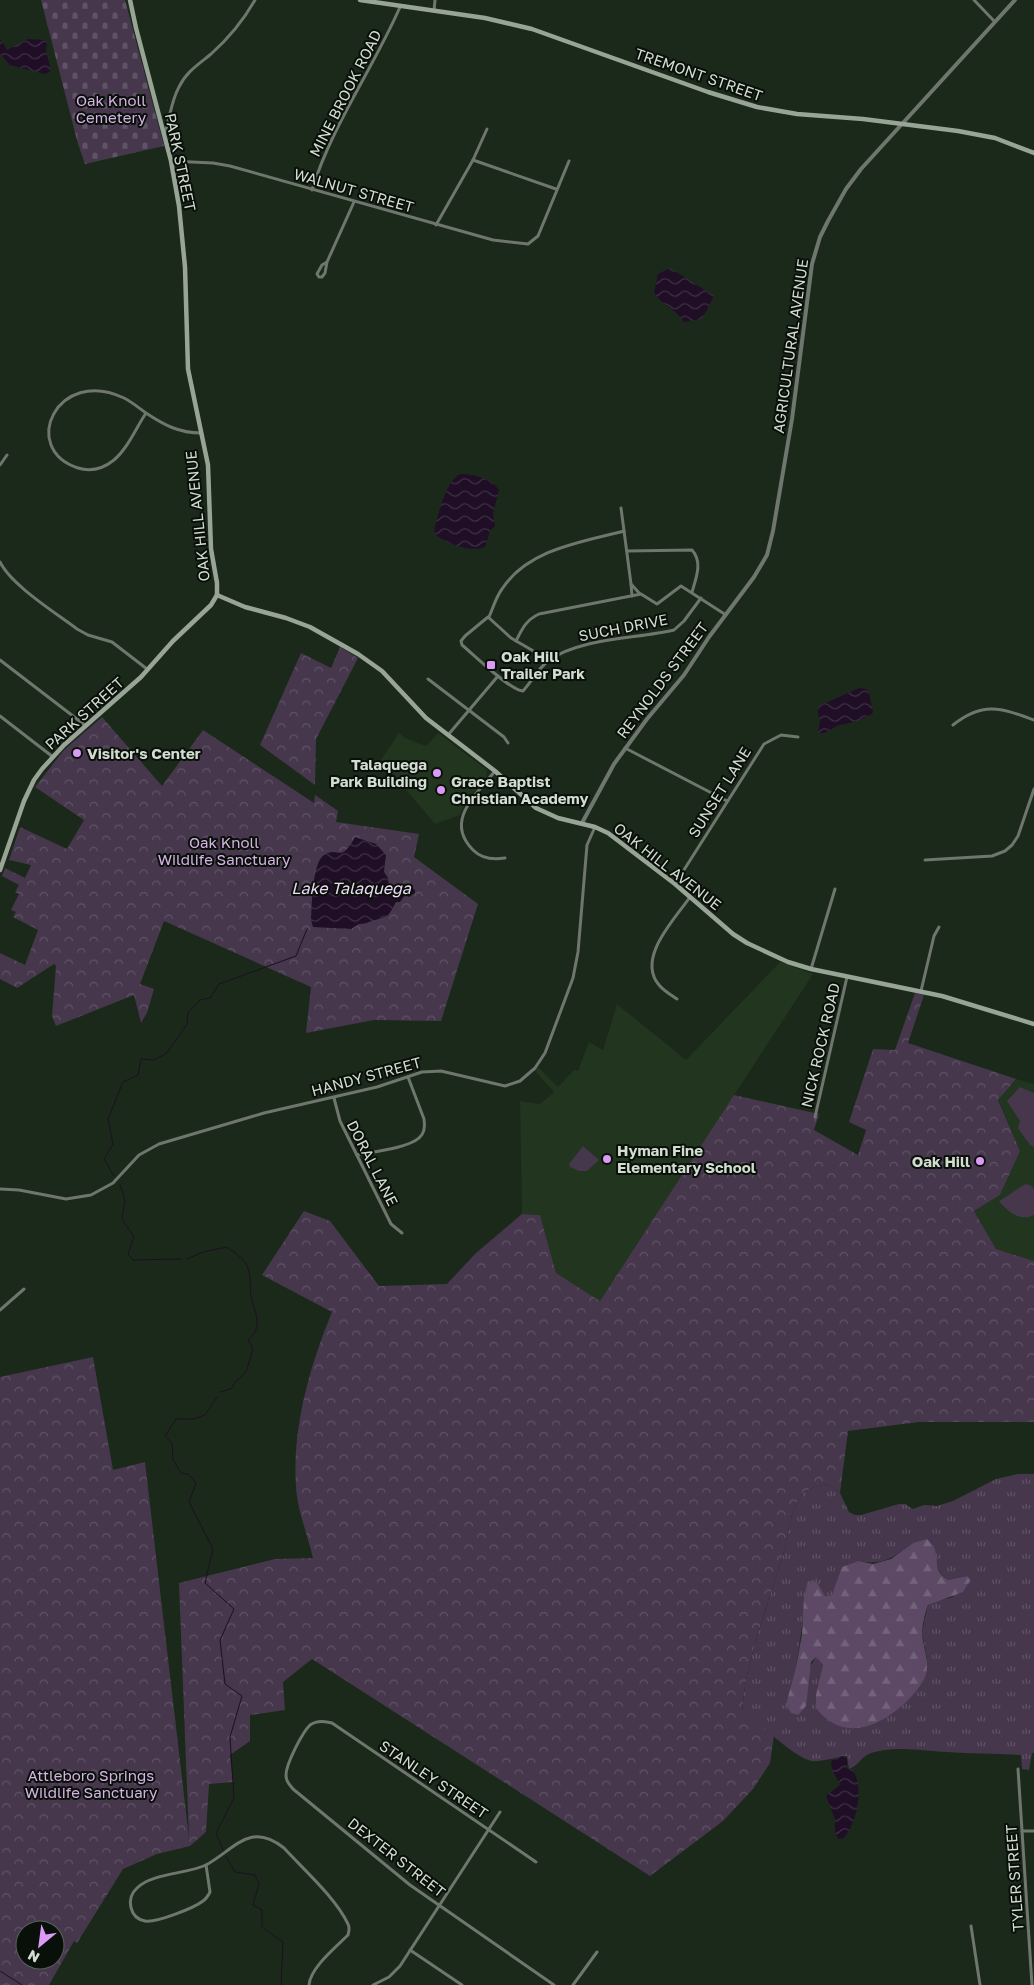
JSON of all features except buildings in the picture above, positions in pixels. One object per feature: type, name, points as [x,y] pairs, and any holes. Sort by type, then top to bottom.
[{"type":"main road","name":"PARK STREET","points":[[130,0],[171,161],[179,206],[183,245],[186,332]]},
{"type":"main road","name":"TREMONT STREET","points":[[360,0],[485,18],[532,29],[708,92],[757,107],[797,114],[863,118],[978,134],[1034,152]]},
{"type":"main road","name":"OAK HILL AVENUE","points":[[186,332],[190,385],[210,481],[211,549],[217,583],[217,595],[244,606],[298,622],[346,646],[382,671],[426,718],[495,771],[536,808],[558,818],[595,827],[617,839],[740,938],[782,959],[811,969],[962,1001],[1034,1024]]},
{"type":"main road","name":"PARK STREET","points":[[0,870],[29,790],[42,769],[64,745],[132,687],[173,641],[211,605],[217,595]]},
{"type":"street","points":[[164,136],[175,94],[182,82],[195,66],[210,55],[242,22],[255,0]]},
{"type":"street","points":[[434,11],[435,0]]},
{"type":"street","points":[[974,0],[995,22]]},
{"type":"street","name":"AGRICULTURAL AVENUE","points":[[767,555],[773,531],[790,427],[812,264],[820,237],[853,179],[1015,0]]},
{"type":"street","name":"MINE BROOK ROAD","points":[[312,190],[325,153],[368,73],[400,7]]},
{"type":"street","points":[[436,225],[473,160],[487,129]]},
{"type":"street","points":[[473,160],[556,189],[569,162]]},
{"type":"street","name":"WALNUT STREET","points":[[171,161],[220,164],[436,225],[493,240],[522,245],[530,244],[538,236],[556,189]]},
{"type":"street","points":[[327,262],[354,202]]},
{"type":"street","points":[[146,413],[115,459],[105,466],[95,469],[83,469],[70,465],[60,458],[50,438],[50,428],[55,410],[68,398],[78,393],[103,392],[124,398],[146,413],[162,425],[190,433],[201,433]]},
{"type":"street","points":[[0,465],[7,455]]},
{"type":"street","points":[[621,508],[632,596]]},
{"type":"street","points":[[448,735],[498,676],[462,646],[461,641],[485,618],[489,617],[500,592],[513,576],[546,554],[570,545],[624,531]]},
{"type":"street","points":[[627,551],[692,550],[697,558],[698,565],[692,592]]},
{"type":"street","name":"REYNOLDS STREET","points":[[582,823],[614,764],[625,748],[684,675],[754,577],[767,555]]},
{"type":"street","points":[[0,562],[15,582],[77,630],[112,642],[148,670]]},
{"type":"street","points":[[630,584],[657,604],[680,586],[726,615]]},
{"type":"street","points":[[516,641],[524,625],[530,618],[539,614],[641,594]]},
{"type":"street","name":"SUCH DRIVE","points":[[498,676],[515,688],[523,690],[549,660],[568,649],[674,630],[684,621],[700,598]]},
{"type":"street","points":[[489,617],[516,641],[549,660]]},
{"type":"street","points":[[0,660],[86,726]]},
{"type":"street","points":[[428,678],[508,742]]},
{"type":"street","points":[[953,724],[967,715],[987,708],[1002,709],[1034,720]]},
{"type":"street","points":[[0,716],[53,757]]},
{"type":"street","name":"SUNSET LANE","points":[[675,884],[764,744],[781,735],[798,737]]},
{"type":"street","points":[[625,748],[727,802]]},
{"type":"street","points":[[495,771],[467,807],[462,816],[461,824],[466,842],[477,854],[494,860],[505,858]]},
{"type":"street","points":[[925,860],[992,856],[1005,851],[1018,836],[1034,790]]},
{"type":"street","name":"HANDY STREET","points":[[0,1189],[19,1190],[66,1199],[90,1195],[113,1183],[139,1155],[159,1144],[264,1113],[377,1087],[431,1070],[457,1074],[505,1086],[520,1081],[539,1062],[555,1030],[576,969],[587,845],[595,827]]},
{"type":"street","points":[[811,969],[835,889]]},
{"type":"street","points":[[678,999],[658,985],[652,970],[652,958],[655,948],[690,897]]},
{"type":"street","points":[[921,991],[934,936],[939,927]]},
{"type":"street","name":"NICK ROCK ROAD","points":[[815,1117],[848,977]]},
{"type":"street","points":[[357,1155],[413,1141],[422,1134],[425,1126],[424,1119],[408,1077]]},
{"type":"street","name":"DORAL LANE","points":[[334,1098],[340,1122],[391,1224],[402,1233]]},
{"type":"street","points":[[0,1310],[24,1289]]},
{"type":"street","name":"STANLEY STREET","points":[[316,1722],[326,1721],[332,1723],[536,1862]]},
{"type":"street","name":"DEXTER STREET","points":[[316,1722],[305,1732],[287,1768],[288,1783],[292,1789],[410,1885],[554,1985]]},
{"type":"street","name":"TYLER STREET","points":[[1018,1769],[1032,1985]]},
{"type":"street","points":[[374,1985],[396,1971],[487,1829],[500,1812]]},
{"type":"street","points":[[1022,1831],[1034,1831]]},
{"type":"street","points":[[206,1865],[210,1892],[202,1902],[190,1908],[149,1921],[141,1919],[134,1913],[130,1900],[132,1894],[140,1885],[206,1865],[246,1838],[263,1837],[277,1842],[334,1903],[350,1930],[348,1935],[319,1964],[311,1977],[309,1985]]},
{"type":"street","points":[[972,1926],[980,1985]]},
{"type":"street","points":[[410,1950],[462,1985]]},
{"type":"street","points":[[573,1985],[597,1952]]},
{"type":"shaded area","name":"Grace Baptist Christian Academy","points":[[399,733],[405,738],[426,746],[438,733],[487,770],[486,777],[465,803],[460,815],[435,824],[381,760]]},
{"type":"shaded area","name":"Hyman Fine Elementary School","points":[[780,962],[813,974],[600,1301],[556,1273],[540,1215],[522,1214],[520,1101],[540,1104],[554,1092],[535,1071],[538,1067],[558,1087],[574,1070],[578,1071],[589,1042],[603,1050],[617,1004],[686,1060]]},
{"type":"shaded area","points":[[1016,1079],[1034,1084],[1034,1261],[996,1249],[974,1211],[1000,1195],[1020,1151],[998,1099]]},
{"type":"green space","name":"Oak Knoll Cemetery","points":[[41,0],[125,0],[164,146],[85,164],[78,144]]},
{"type":"green space","points":[[340,647],[358,658],[316,739],[315,785],[260,745],[301,653],[331,668]]},
{"type":"green space","name":"Oak Knoll Wildlife Sanctuary","points":[[102,717],[162,786],[203,730],[314,803],[315,795],[338,811],[336,822],[419,834],[414,857],[478,904],[441,1021],[374,1020],[306,1033],[311,987],[164,921],[140,984],[154,989],[147,1013],[141,1023],[134,995],[56,1026],[52,1016],[56,966],[54,964],[17,988],[0,979],[0,953],[25,965],[38,930],[13,917],[16,912],[11,910],[19,894],[15,892],[19,885],[2,876],[5,868],[25,878],[31,865],[9,860],[20,827],[67,849],[84,820],[35,787],[64,750]]},
{"type":"green space","name":"Attleboro Springs Wildlife Sanctuary","points":[[915,993],[924,995],[908,1043],[1016,1079],[998,1100],[1020,1151],[1000,1195],[974,1211],[996,1249],[1034,1261],[1034,1422],[919,1422],[848,1431],[840,1493],[827,1484],[811,1488],[798,1500],[751,1661],[745,1684],[742,1710],[774,1735],[770,1763],[753,1789],[723,1821],[650,1876],[312,1659],[283,1682],[285,1710],[250,1715],[250,1741],[230,1755],[233,1782],[209,1784],[206,1832],[190,1846],[157,1854],[123,1869],[77,1943],[74,1941],[65,1957],[65,1920],[15,1920],[15,1970],[58,1970],[49,1985],[0,1985],[0,1377],[93,1357],[113,1470],[145,1462],[189,1838],[179,1583],[275,1559],[313,1558],[300,1513],[295,1464],[304,1397],[332,1312],[262,1275],[304,1211],[330,1221],[379,1286],[447,1284],[476,1253],[522,1214],[540,1215],[556,1273],[600,1301],[734,1095],[819,1114],[814,1130],[858,1155],[866,1130],[849,1122],[873,1049],[895,1050]]},
{"type":"green space","points":[[1020,1087],[1034,1093],[1034,1147],[1030,1145],[1018,1128],[1020,1121],[1007,1101]]},
{"type":"green space","points":[[583,1146],[599,1160],[587,1171],[579,1171],[570,1167],[569,1164]]},
{"type":"green space","points":[[1026,1184],[1032,1186],[1034,1190],[1034,1215],[1019,1217],[1006,1209],[999,1201]]},
{"type":"green space","points":[[1018,1474],[1034,1474],[1034,1753],[1032,1753],[1029,1770],[1022,1769],[1021,1755],[899,1749],[871,1753],[849,1769],[847,1756],[815,1761],[805,1758],[787,1747],[742,1711],[746,1680],[754,1647],[782,1559],[792,1516],[798,1500],[803,1494],[811,1488],[827,1484],[840,1493],[849,1512],[861,1515],[899,1504],[905,1504],[913,1509],[924,1505],[937,1506],[953,1501],[996,1479]],"holes":[[[913,1543],[935,1549],[937,1566],[944,1577],[948,1580],[967,1576],[953,1597],[928,1605],[922,1632],[927,1659],[820,1679],[823,1665],[816,1657],[786,1704],[796,1667],[803,1620],[817,1582],[825,1596],[832,1595],[859,1561],[882,1561]]]},
{"type":"green space","points":[[927,1539],[932,1544],[938,1570],[943,1576],[948,1580],[967,1576],[970,1580],[963,1592],[928,1605],[922,1631],[927,1671],[917,1690],[896,1711],[873,1724],[861,1728],[849,1728],[838,1725],[827,1719],[816,1708],[816,1695],[823,1665],[816,1657],[811,1662],[806,1706],[798,1715],[791,1713],[786,1704],[796,1667],[802,1634],[804,1598],[808,1581],[817,1582],[825,1596],[832,1595],[842,1567],[859,1561],[873,1564],[891,1559],[913,1543]]},
{"type":"water","points":[[28,39],[45,40],[47,42],[46,50],[51,71],[45,74],[10,65],[0,54],[0,40],[7,50]]},
{"type":"water","points":[[670,268],[714,296],[702,319],[684,322],[654,293],[658,274]]},
{"type":"water","points":[[461,474],[482,478],[492,483],[499,490],[493,514],[495,526],[490,531],[485,547],[479,549],[458,546],[434,533],[437,518],[447,491],[451,483]]},
{"type":"water","points":[[859,688],[866,689],[869,693],[872,714],[837,726],[827,732],[818,733],[820,721],[819,706]]},
{"type":"water","name":"Lake Talaquega","points":[[355,837],[376,844],[386,855],[384,872],[388,878],[389,886],[393,888],[407,885],[415,890],[415,893],[409,897],[405,895],[400,902],[396,902],[390,913],[383,918],[359,924],[351,929],[313,927],[311,920],[313,885],[320,860],[329,853],[343,852]]},
{"type":"water","points":[[843,1756],[847,1759],[847,1768],[852,1769],[856,1776],[859,1795],[853,1823],[844,1838],[838,1839],[835,1832],[835,1819],[826,1796],[840,1785],[831,1764],[836,1758]]},
{"type":"waterway","points":[[114,1176],[104,1159],[113,1144],[108,1119],[123,1082],[138,1075],[141,1059],[154,1060],[167,1053],[187,1024],[188,1013],[200,1000],[210,998],[219,984],[296,956],[307,929]]},
{"type":"waterway","points":[[120,1185],[125,1200],[122,1219],[134,1237],[128,1254],[133,1260],[181,1259]]},
{"type":"waterway","points":[[187,1259],[203,1252],[227,1247],[246,1263],[249,1270],[251,1297],[257,1320],[256,1330],[248,1340],[253,1349],[246,1372],[236,1381],[231,1389],[220,1392]]},
{"type":"waterway","points":[[217,1397],[205,1415],[194,1419],[176,1419],[165,1436],[172,1443],[173,1460],[181,1473],[188,1474],[196,1483],[189,1502],[213,1549],[205,1583],[234,1609],[220,1640],[225,1684],[242,1696],[230,1737],[234,1798],[216,1833],[223,1850]]},
{"type":"waterway","points":[[226,1857],[235,1872],[255,1875],[259,1884],[253,1905],[262,1910],[262,1927],[283,1942],[281,1985]]},
{"type":"waterway","points":[[0,1971],[22,1985]]},
{"type":"place","name":"Oak Hill Trailer Park","points":[[491,665]]},
{"type":"place","name":"Visitor's Center","points":[[77,753]]},
{"type":"place","name":"Talaquega Park Building","points":[[437,773]]},
{"type":"place","name":"Grace Baptist Christian Academy","points":[[441,790]]},
{"type":"place","name":"Hyman Fine Elementary School","points":[[607,1159]]},
{"type":"place","name":"Oak Hill","points":[[980,1161]]}]
